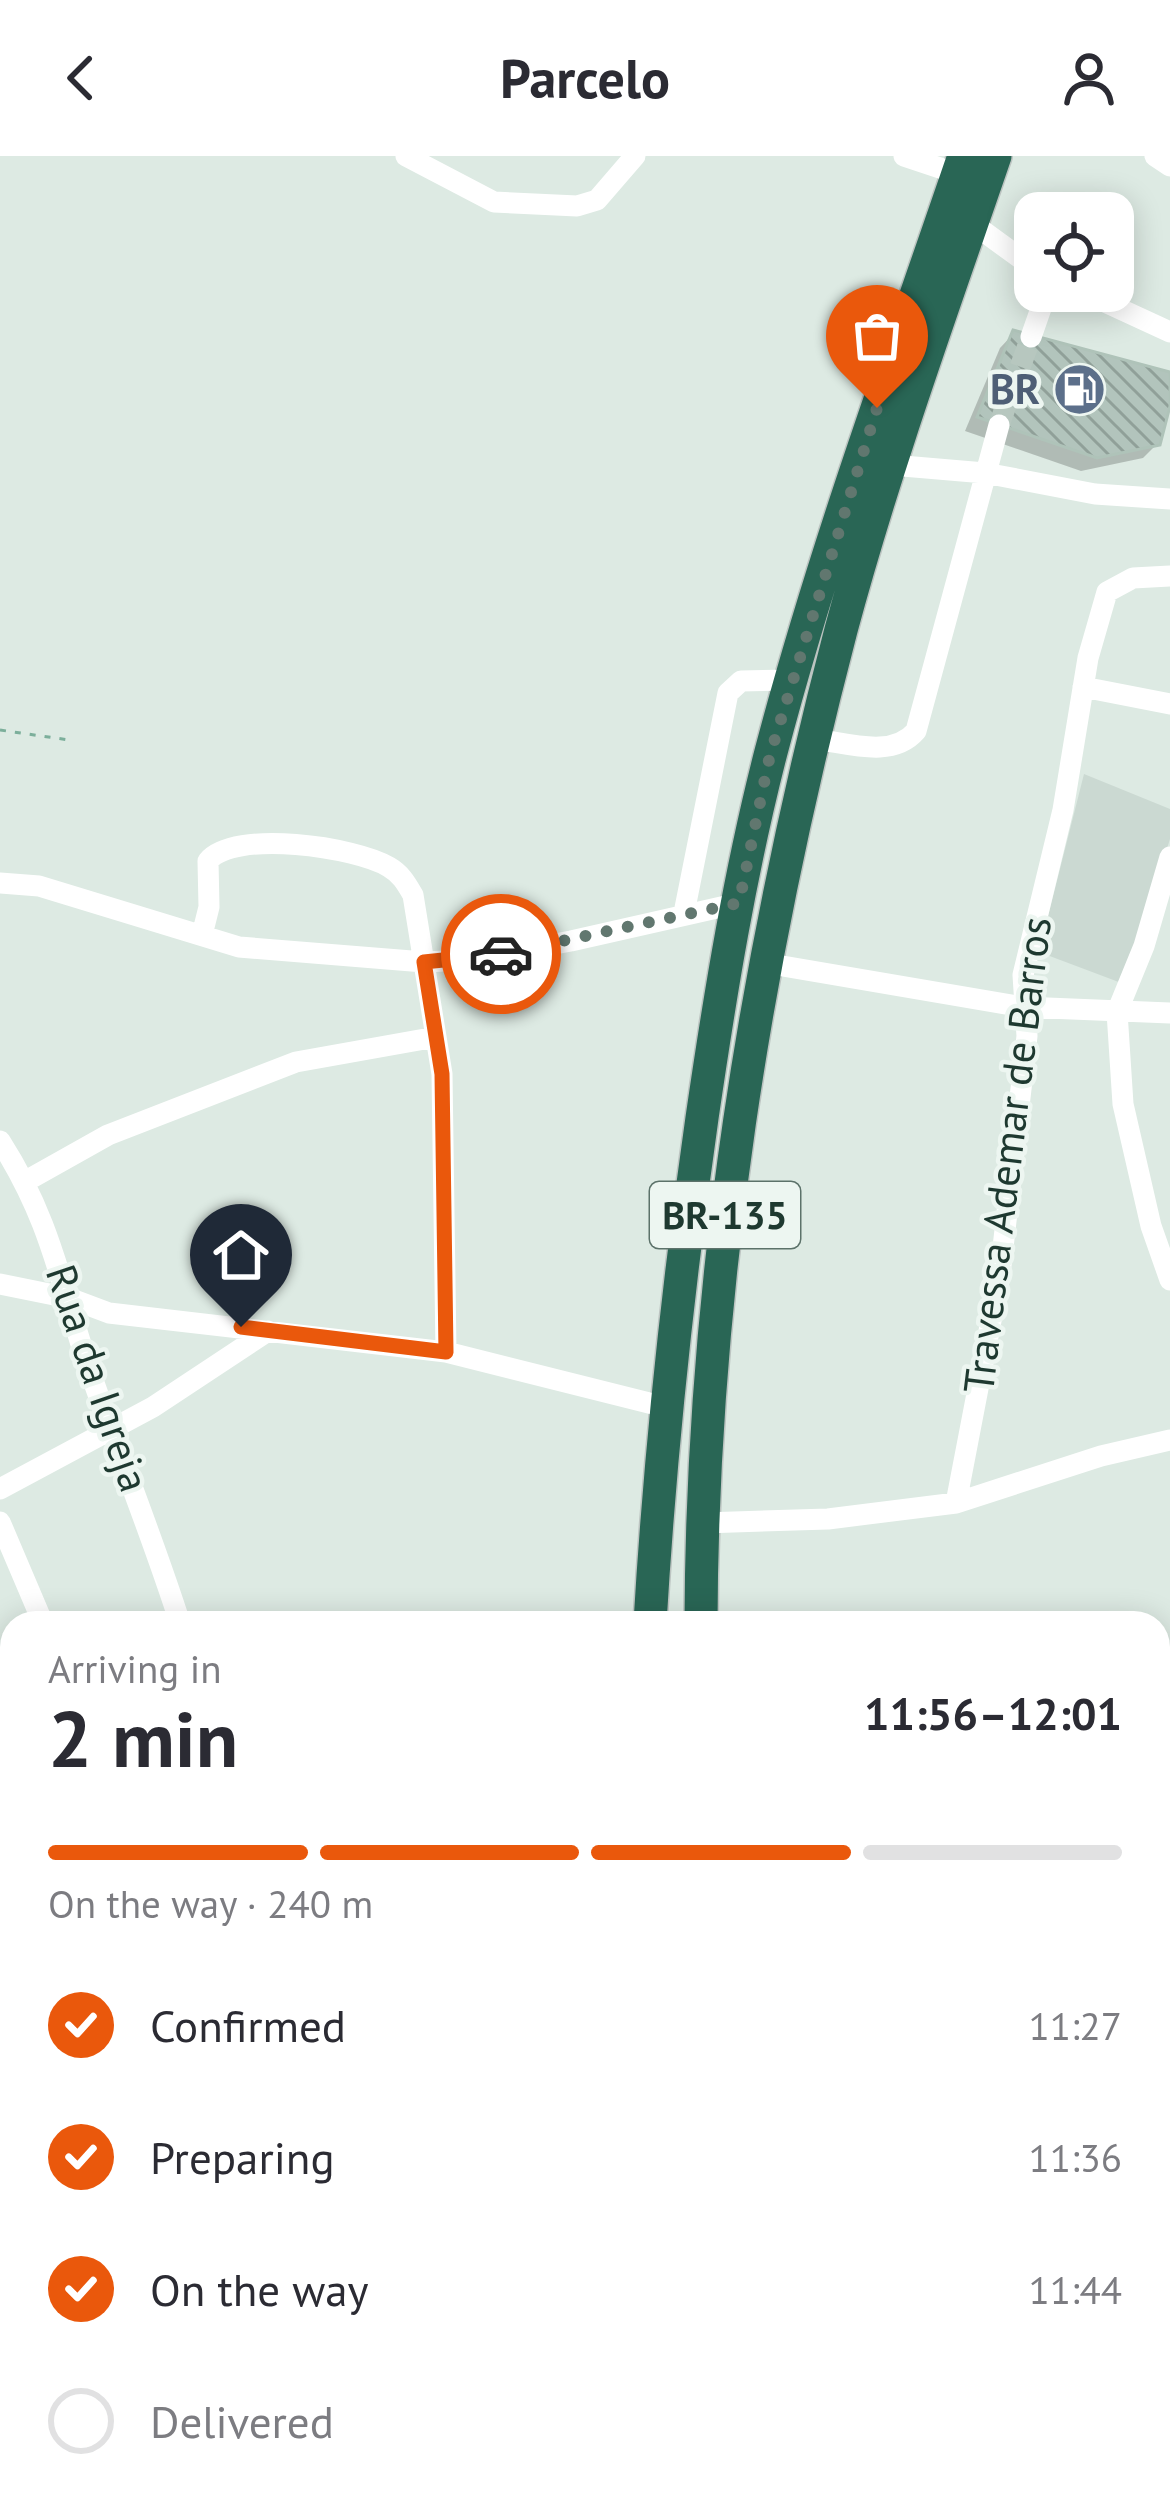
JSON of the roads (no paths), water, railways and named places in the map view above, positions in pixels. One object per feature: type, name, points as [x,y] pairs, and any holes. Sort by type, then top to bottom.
[{"type":"highway","name":"BR-135","points":[[701,1611],[722,1242],[765,963],[842,626],[995,156]]},
{"type":"highway","name":"BR-135","points":[[651,1611],[665,1407],[716,1026],[770,755],[890,367],[961,165]]},
{"type":"street","points":[[406,156],[494,202],[577,206],[597,200],[635,156]]},
{"type":"street","points":[[904,156],[961,165]]},
{"type":"street","points":[[1155,156],[1170,166]]},
{"type":"street","points":[[972,223],[1014,254]]},
{"type":"street","points":[[1031,337],[1040,312]]},
{"type":"street","points":[[1127,312],[1170,332]]},
{"type":"street","points":[[814,739],[890,748],[905,743],[916,730],[999,425]]},
{"type":"street","points":[[891,465],[985,473],[1095,494],[1170,499]]},
{"type":"street","name":"Travessa Ademar de Barros","points":[[956,1503],[1000,1274],[1027,1036],[1023,975],[1063,810],[1083,687],[1107,592],[1133,578],[1170,576]]},
{"type":"street","points":[[684,913],[728,692],[741,681],[792,680]]},
{"type":"street","points":[[1083,687],[1170,704]]},
{"type":"street","points":[[202,935],[209,907],[208,861],[214,854],[245,847],[330,848],[373,859],[400,874],[417,906],[442,1074],[446,1352]]},
{"type":"street","points":[[1170,857],[1144,946],[1117,1012],[1123,1104],[1151,1226],[1170,1280]]},
{"type":"street","points":[[0,883],[39,886],[239,947],[424,962],[467,960],[571,941],[739,903]]},
{"type":"street","points":[[765,963],[1023,1007],[1170,1013]]},
{"type":"street","points":[[26,1181],[59,1159],[137,1122],[296,1062],[436,1037]]},
{"type":"street","name":"Rua da Igreja","points":[[0,1141],[26,1181],[56,1253],[176,1611]]},
{"type":"street","points":[[0,1284],[69,1298],[110,1313],[446,1352],[665,1407]]},
{"type":"street","points":[[0,1489],[197,1381],[268,1331]]},
{"type":"street","points":[[703,1523],[828,1519],[956,1503],[1101,1456],[1170,1440]]},
{"type":"street","points":[[0,1522],[38,1611]]},
{"type":"tunnel","points":[[999,425],[1031,337]]},
{"type":"place","name":"BR","points":[[1079,389]]}]
